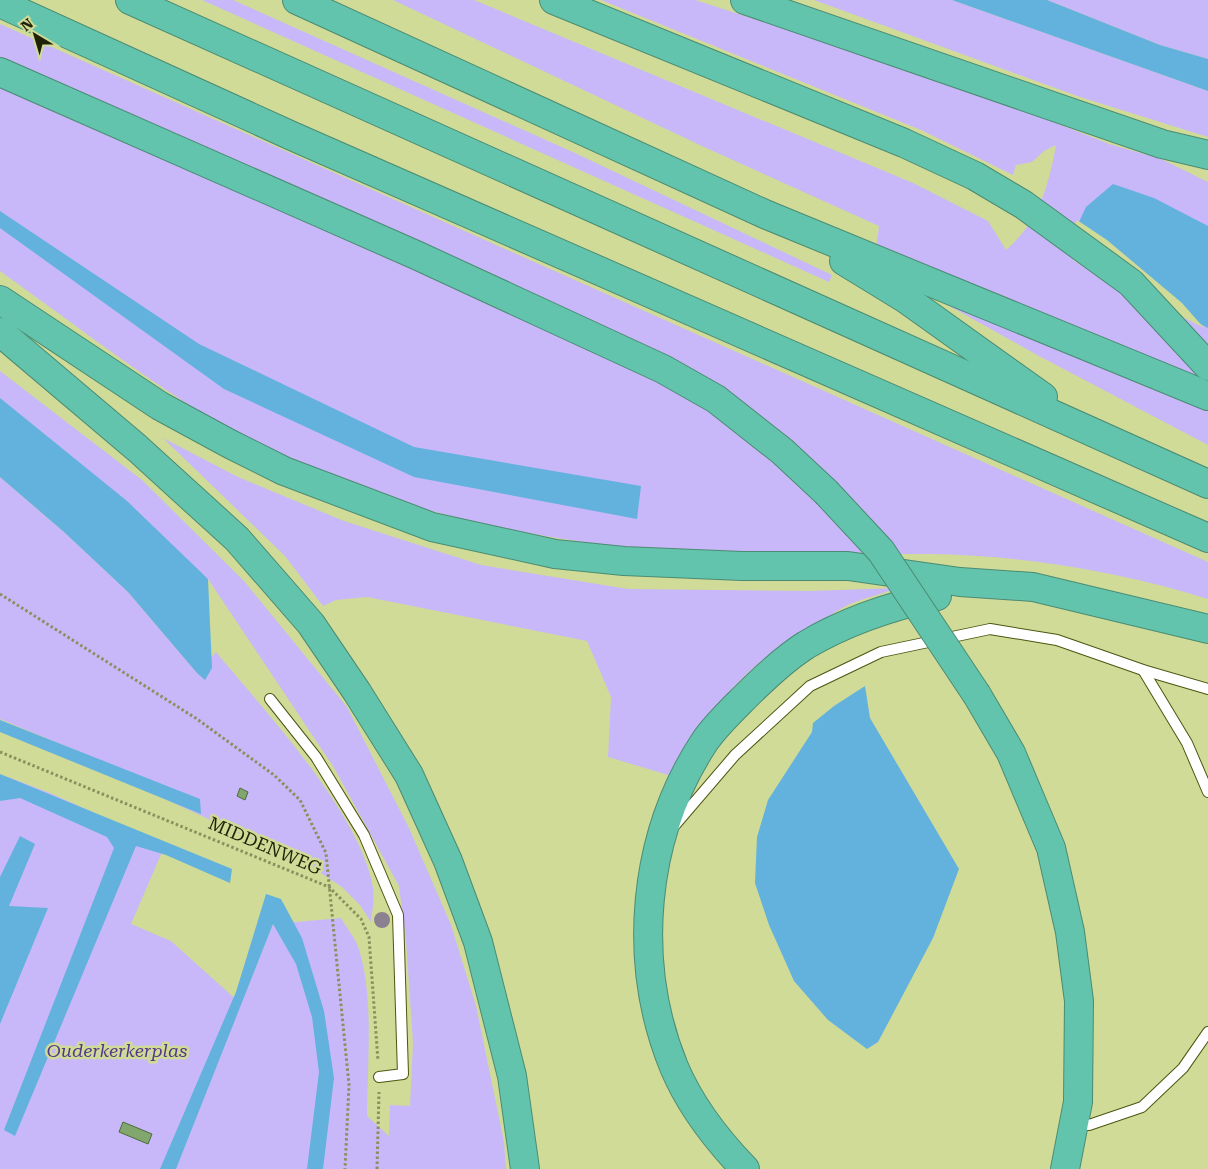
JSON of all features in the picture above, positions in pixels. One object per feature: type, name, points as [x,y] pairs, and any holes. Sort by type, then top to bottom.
[{"type":"highway","points":[[130,0],[1208,484]]},
{"type":"highway","points":[[297,0],[767,215],[1208,396]]},
{"type":"highway","points":[[554,0],[904,143],[975,176],[1024,205],[1130,283],[1208,366]]},
{"type":"highway","points":[[745,0],[1162,144],[1208,155]]},
{"type":"highway","points":[[0,3],[301,140],[1208,538]]},
{"type":"highway","points":[[0,72],[416,256],[663,369],[716,399],[782,451],[826,492],[881,551],[977,695],[1011,753],[1051,848],[1070,932],[1079,1001],[1078,1102],[1065,1169]]},
{"type":"highway","points":[[1162,144],[1208,168]]},
{"type":"highway","points":[[767,215],[906,298],[1090,430]]},
{"type":"highway","points":[[0,300],[160,406],[230,444],[293,475],[432,527],[555,554],[614,560],[742,566],[848,566],[960,582],[1032,587],[1208,629]]},
{"type":"highway","points":[[0,332],[137,448],[237,540],[311,624],[357,692],[408,774],[448,861],[478,942],[512,1076],[524,1169]]},
{"type":"highway","points":[[746,1169],[724,1147],[696,1108],[675,1068],[661,1029],[651,987],[648,945],[650,903],[658,845],[685,776],[706,740],[761,681],[807,645],[839,628],[886,609],[919,600],[964,590],[1032,587]]},
{"type":"lane","points":[[658,845],[735,755],[810,686],[881,652],[990,630],[1057,640],[1143,670],[1208,689]]},
{"type":"lane","points":[[1143,670],[1187,743],[1208,792]]},
{"type":"lane","points":[[270,699],[316,757],[364,835],[398,915],[404,1074],[379,1077]]},
{"type":"lane","points":[[1074,1123],[1089,1125],[1142,1107],[1183,1068],[1208,1032]]},
{"type":"path","points":[[0,594],[198,719],[274,775],[300,800],[326,853],[349,1085],[346,1169]]},
{"type":"path","name":"MIDDENWEG","points":[[0,752],[329,887],[361,919],[369,937],[379,1077],[378,1169]]},
{"type":"green space","points":[[202,0],[233,0],[575,153],[832,275],[829,282]]},
{"type":"green space","points":[[393,0],[474,0],[913,183],[988,221],[1006,250],[1026,228],[1034,215],[1046,189],[1056,145],[1044,151],[1032,162],[1016,165],[1013,175],[921,130],[601,0],[695,0],[953,82],[1109,144],[1161,159],[1208,182],[1208,445],[1039,356],[874,264],[879,226],[704,147]]},
{"type":"green space","points":[[814,0],[952,0],[1208,91],[1208,137],[1080,97]]},
{"type":"green space","points":[[1047,0],[1208,0],[1208,59],[1160,45]]},
{"type":"green space","points":[[0,24],[1208,562],[1208,599],[1175,589],[1106,573],[999,558],[929,554],[791,555],[687,553],[592,543],[531,534],[471,521],[412,505],[353,486],[296,463],[241,436],[189,405],[117,356],[0,271]]},
{"type":"green space","name":"Ouderkerkerplas","points":[[0,371],[142,480],[244,581],[347,707],[409,828],[451,925],[476,1006],[504,1142],[506,1169],[0,1169],[0,801],[8,777],[50,793],[165,845],[131,924],[171,941],[241,1004],[273,924],[341,918],[357,944],[363,963],[366,984],[369,1029],[367,1116],[389,1136],[390,1105],[410,1106],[413,1043],[406,941],[399,886],[333,766],[208,579],[0,398]]},
{"type":"green space","points":[[163,438],[238,477],[344,521],[481,565],[628,589],[809,591],[897,588],[842,608],[793,637],[751,670],[716,708],[701,729],[675,777],[608,757],[611,697],[587,641],[367,597],[336,600],[323,606],[285,556]]},
{"type":"green space","points":[[0,477],[64,532],[128,592],[197,673],[216,652],[259,703],[308,764],[331,796],[350,828],[365,859],[373,888],[374,900],[371,922],[360,905],[342,887],[310,866],[165,799],[150,781],[0,719]]},
{"type":"water","points":[[952,0],[1047,0],[1160,45],[1208,59],[1208,91]]},
{"type":"water","points":[[1113,184],[1154,198],[1208,226],[1208,328],[1076,259],[1068,245],[1086,207]]},
{"type":"water","points":[[0,211],[199,344],[414,447],[641,486],[637,519],[414,477],[224,389],[0,228]]},
{"type":"water","points":[[0,398],[127,501],[208,579],[212,668],[205,680],[128,592],[64,532],[0,477]]},
{"type":"water","points":[[865,686],[870,718],[959,869],[933,938],[878,1042],[867,1049],[828,1020],[794,981],[769,925],[755,883],[757,837],[768,800],[812,732],[813,723],[834,706]]},
{"type":"water","points":[[0,720],[200,799],[201,814],[0,732]]},
{"type":"water","points":[[0,774],[232,869],[230,883],[166,855],[136,846],[15,1136],[4,1130],[114,848],[107,837],[20,798],[0,801]]},
{"type":"water","points":[[20,836],[35,844],[9,906],[48,908],[0,1024],[0,877]]},
{"type":"water","points":[[266,894],[281,899],[302,938],[324,1011],[334,1078],[323,1169],[307,1169],[319,1072],[312,1017],[296,964],[273,924],[176,1169],[160,1169],[236,992]]},
{"type":"pier","points":[[1077,220],[1107,240],[1182,303],[1204,328],[1074,261],[1066,245]]},
{"type":"building","points":[[240,788],[248,792],[245,800],[237,796]]},
{"type":"building","points":[[123,1122],[152,1134],[148,1144],[119,1132]]}]
